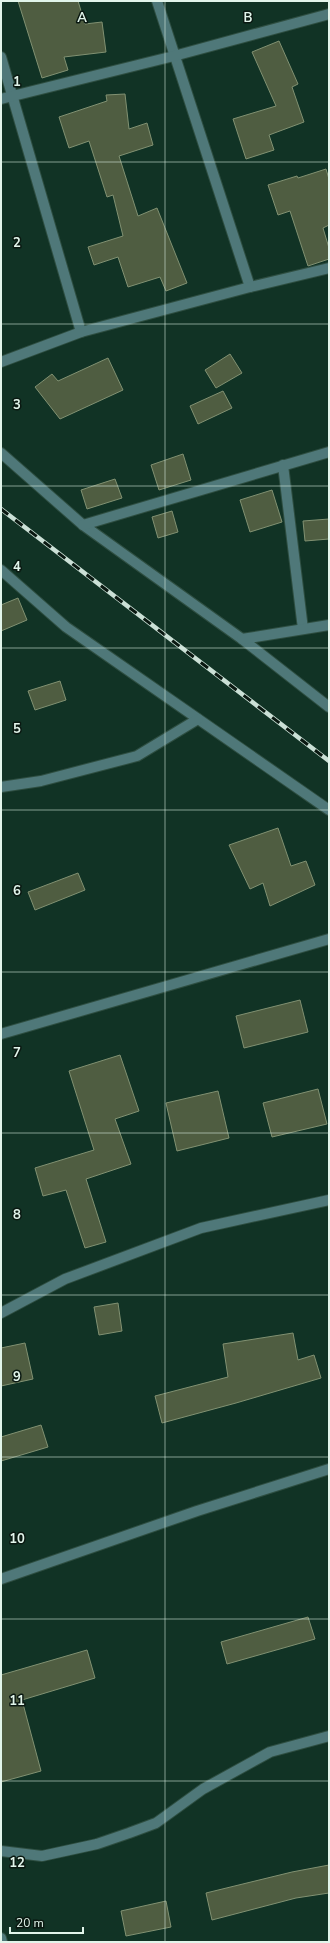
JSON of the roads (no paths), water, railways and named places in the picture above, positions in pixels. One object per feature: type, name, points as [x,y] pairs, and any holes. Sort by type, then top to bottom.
[{"type":"street","points":[[157,1],[250,287]]},
{"type":"street","points":[[1,99],[174,56],[329,14]]},
{"type":"street","points":[[1,57],[80,332]]},
{"type":"street","points":[[1,362],[80,332],[250,287],[329,268]]},
{"type":"street","points":[[82,525],[283,464],[329,452]]},
{"type":"street","points":[[1,453],[82,525],[242,639],[329,707]]},
{"type":"street","points":[[283,464],[303,629]]},
{"type":"street","points":[[1,570],[66,627],[329,810]]},
{"type":"street","points":[[242,639],[329,625]]},
{"type":"street","points":[[1,788],[41,781],[137,756],[198,719]]},
{"type":"street","points":[[1,1034],[329,939]]},
{"type":"street","points":[[1,1313],[65,1279],[201,1228],[329,1200]]},
{"type":"street","points":[[1,1579],[197,1511],[329,1469]]},
{"type":"street","points":[[1,1851],[42,1856],[97,1844],[129,1833],[156,1823],[203,1789],[270,1752],[329,1736]]},
{"type":"street","points":[[1,1938],[2,1942]]},
{"type":"railway","points":[[1,509],[329,761]]}]
